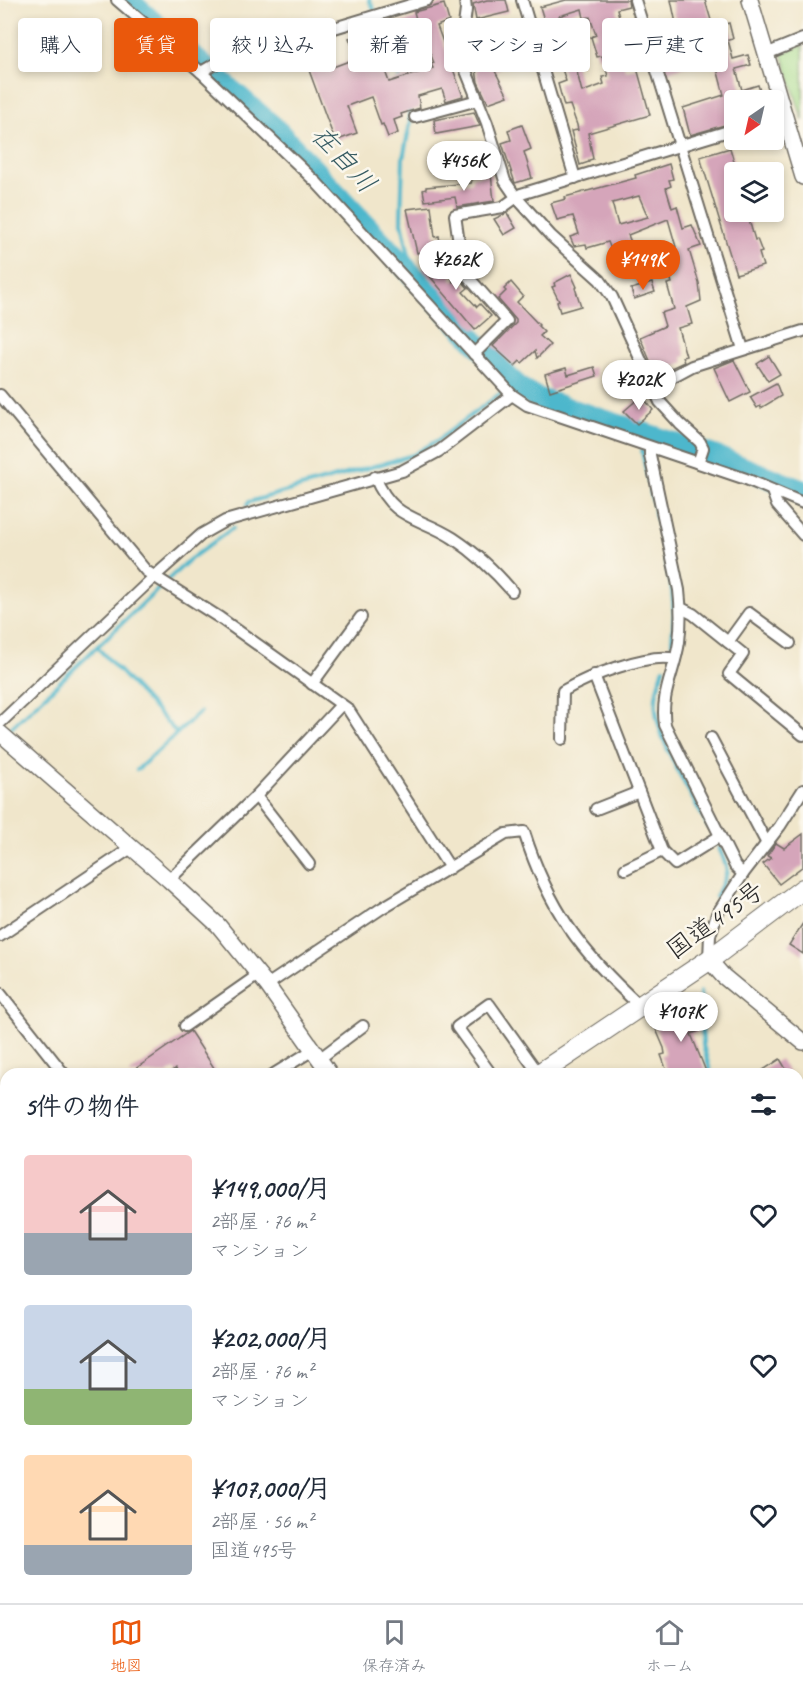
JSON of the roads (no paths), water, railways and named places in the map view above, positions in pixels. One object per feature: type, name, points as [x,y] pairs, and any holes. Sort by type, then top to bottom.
[{"type":"highway","name":"国道495号","points":[[548,1068],[709,960],[803,889]]},
{"type":"street","points":[[117,0],[201,72],[316,182],[512,395],[527,405],[650,448],[701,455],[746,479],[803,503]]},
{"type":"street","points":[[201,72],[215,64],[427,0]]},
{"type":"street","points":[[465,0],[466,10],[460,56],[487,123],[505,181],[550,236],[600,280],[612,297],[660,402],[700,442],[701,455]]},
{"type":"street","points":[[522,0],[575,178]]},
{"type":"street","points":[[634,0],[743,349]]},
{"type":"street","points":[[750,0],[774,90]]},
{"type":"street","points":[[766,54],[803,39]]},
{"type":"street","points":[[415,117],[478,99]]},
{"type":"street","points":[[784,128],[803,177]]},
{"type":"street","points":[[474,354],[507,321],[463,271],[455,216],[503,207],[521,194],[724,132]]},
{"type":"street","points":[[653,387],[692,366],[803,331]]},
{"type":"street","points":[[0,395],[146,571],[156,575],[220,618],[348,709],[450,868]]},
{"type":"street","points":[[0,723],[202,534],[225,521],[402,471],[439,451],[512,395]]},
{"type":"street","points":[[650,448],[681,608],[679,643],[666,689],[663,710],[665,725],[735,866],[743,874]]},
{"type":"street","points":[[375,477],[380,491],[396,509],[450,536],[480,556],[512,591]]},
{"type":"street","points":[[772,491],[777,505],[803,535]]},
{"type":"street","points":[[681,608],[693,614],[743,654],[729,674],[803,735]]},
{"type":"street","points":[[728,642],[749,613],[790,643]]},
{"type":"street","points":[[312,684],[361,616]]},
{"type":"street","points":[[562,740],[563,691],[594,675],[663,656],[675,659]]},
{"type":"street","points":[[594,675],[662,851],[675,864],[720,836]]},
{"type":"street","points":[[169,879],[256,796],[341,705]]},
{"type":"street","points":[[0,733],[169,879],[218,925],[262,980],[326,1068]]},
{"type":"street","points":[[711,738],[766,842]]},
{"type":"street","points":[[803,790],[717,914],[710,935],[709,960],[723,976],[803,1042]]},
{"type":"street","points":[[596,809],[639,792]]},
{"type":"street","points":[[256,796],[309,864]]},
{"type":"street","points":[[184,1026],[506,834],[524,832],[546,891],[564,921],[585,951],[640,1006]]},
{"type":"street","points":[[0,936],[131,848]]},
{"type":"street","points":[[626,869],[662,851]]},
{"type":"street","points":[[0,993],[59,1068]]},
{"type":"street","points":[[487,1068],[458,1027],[489,1004],[535,1068]]},
{"type":"street","points":[[287,1068],[316,1055],[363,1026]]},
{"type":"waterway","name":"在自川","points":[[128,0],[275,128],[521,389],[539,399],[714,456],[803,491]]},
{"type":"waterway","points":[[369,0],[383,26],[401,83]]},
{"type":"waterway","points":[[409,107],[410,124],[403,158],[401,218],[413,274]]},
{"type":"waterway","points":[[247,505],[249,502],[413,455],[438,440],[501,393]]},
{"type":"waterway","points":[[642,451],[672,590],[674,613],[672,643]]},
{"type":"waterway","points":[[11,728],[189,560],[233,528]]},
{"type":"waterway","points":[[97,647],[177,733]]},
{"type":"waterway","points":[[664,668],[656,700],[658,723],[677,769],[708,826]]},
{"type":"waterway","points":[[137,770],[200,712]]},
{"type":"waterway","points":[[716,897],[726,872],[719,848]]},
{"type":"waterway","points":[[700,992],[703,1045],[709,1068]]}]
